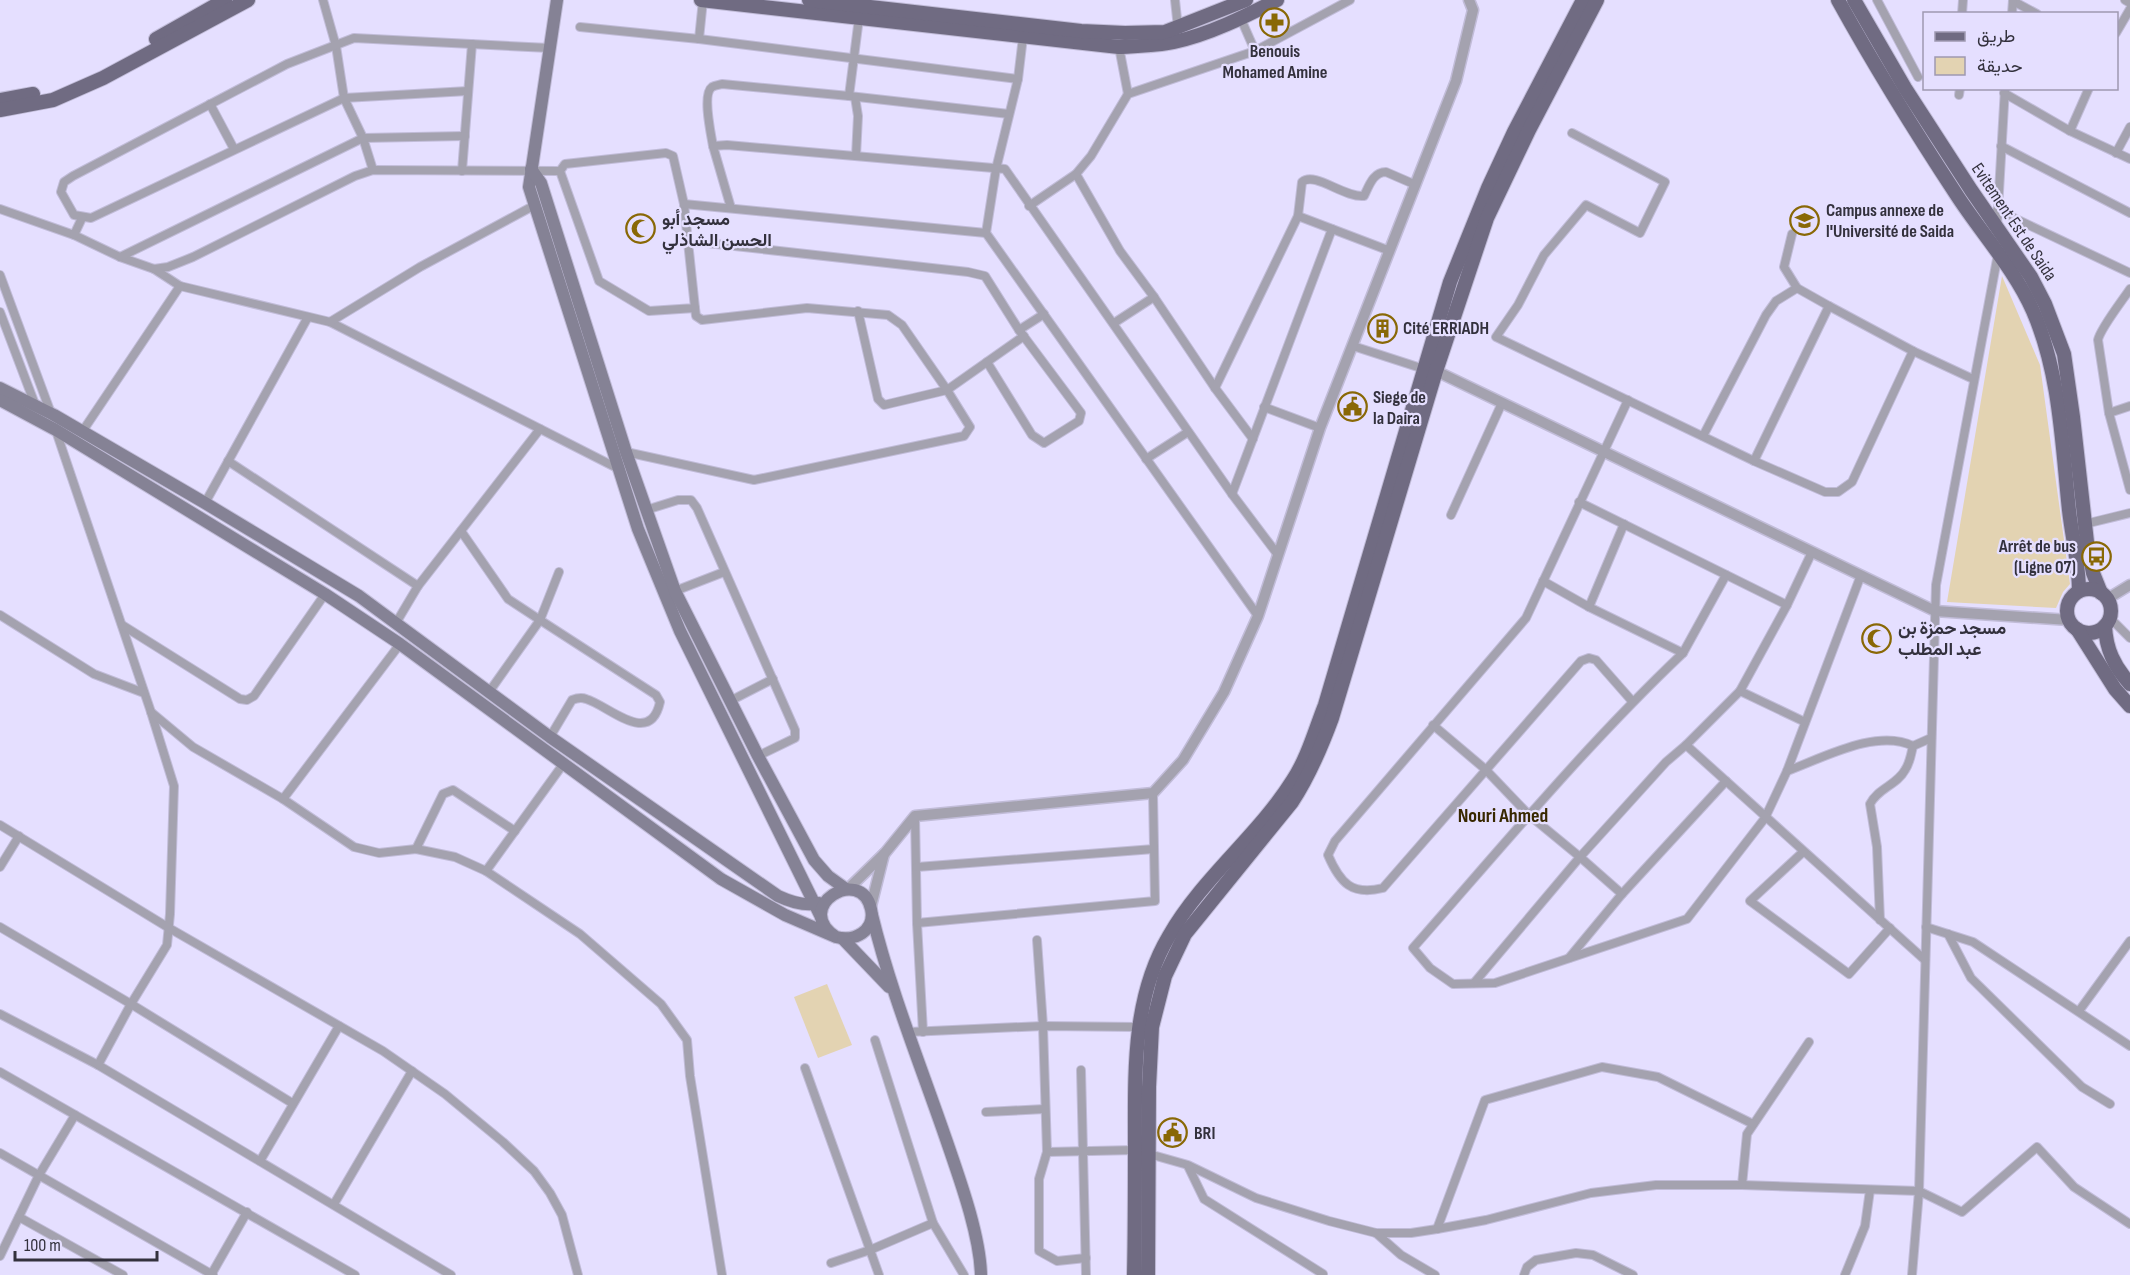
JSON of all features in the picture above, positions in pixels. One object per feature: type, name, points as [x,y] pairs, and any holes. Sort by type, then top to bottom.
[{"type":"main road","points":[[0,100],[53,90],[102,70],[225,0]]},
{"type":"main road","points":[[0,110],[53,100],[93,82],[248,0]]},
{"type":"main road","points":[[557,0],[529,187],[638,529],[680,631],[821,902],[825,926],[892,990]]},
{"type":"main road","points":[[702,0],[1023,37],[1119,46],[1145,46],[1174,42],[1241,19],[1276,0]]},
{"type":"main road","points":[[809,0],[1081,32],[1125,33],[1165,32],[1246,0]]},
{"type":"main road","points":[[1134,1275],[1152,1027],[1165,976],[1185,934],[1292,802],[1322,746],[1332,718],[1430,370],[1449,282],[1514,132],[1583,0]]},
{"type":"main road","points":[[1148,1275],[1142,1152],[1135,1094],[1139,1027],[1146,989],[1168,936],[1202,890],[1282,796],[1304,760],[1325,705],[1430,370],[1487,218],[1529,130],[1597,0]]},
{"type":"main road","points":[[1838,0],[1893,96],[1959,198],[2019,284],[2032,310],[2050,357],[2079,591]]},
{"type":"main road","name":"Evitement Est de Saida","points":[[1854,0],[1905,88],[1996,228],[2031,277],[2045,304],[2064,354],[2093,573],[2104,596]]},
{"type":"main road","points":[[531,169],[541,183],[626,452],[675,591],[758,756],[814,860],[828,876],[847,889]]},
{"type":"main road","points":[[0,388],[51,414],[205,503],[359,596],[550,737],[778,896],[800,903],[821,902],[835,892],[847,889],[864,896],[871,910],[892,990],[956,1168],[974,1230],[981,1275]]},
{"type":"main road","points":[[0,400],[56,430],[325,594],[400,644],[721,879],[785,915],[840,938],[857,937],[863,933],[868,928],[871,910]]},
{"type":"main road","points":[[2130,684],[2110,656],[2106,639],[2110,605],[2104,596],[2091,589],[2079,591],[2067,607],[2073,625],[2115,689],[2130,706]]},
{"type":"main road","points":[[2073,625],[2082,632],[2095,632],[2108,622]]},
{"type":"street","points":[[323,0],[336,46],[344,98],[363,138],[373,170]]},
{"type":"street","points":[[699,39],[702,0]]},
{"type":"street","points":[[1175,0],[1178,28]]},
{"type":"street","points":[[1029,206],[1076,174],[1091,156],[1128,94],[1255,51],[1350,0]]},
{"type":"street","points":[[847,889],[885,853],[915,816],[1153,793],[1183,760],[1224,692],[1258,616],[1320,428],[1456,81],[1473,10],[1469,0]]},
{"type":"street","points":[[1877,0],[1918,77]]},
{"type":"street","points":[[2125,0],[2130,3]]},
{"type":"street","points":[[2013,1],[2033,12]]},
{"type":"street","points":[[2118,30],[2130,9]]},
{"type":"street","points":[[856,156],[858,116],[852,96],[859,18]]},
{"type":"street","points":[[1241,19],[1255,51]]},
{"type":"street","points":[[580,27],[699,39],[1018,78]]},
{"type":"street","points":[[1023,37],[1018,78],[996,169],[986,233],[1258,616]]},
{"type":"street","points":[[468,91],[344,98],[91,218],[74,215],[61,192],[64,183],[73,176],[286,64],[354,38],[549,48]]},
{"type":"street","points":[[462,171],[472,44]]},
{"type":"street","points":[[1119,46],[1128,94]]},
{"type":"street","points":[[731,208],[710,132],[707,95],[715,85],[852,96],[1009,114]]},
{"type":"street","points":[[2070,131],[2088,90]]},
{"type":"street","points":[[1912,1275],[1919,1191],[1936,585],[1998,255],[1996,228],[2005,91],[2070,131],[2130,159]]},
{"type":"street","points":[[210,104],[234,149]]},
{"type":"street","points":[[2116,153],[2130,127]]},
{"type":"street","points":[[1572,133],[1665,182],[1640,232],[1586,205],[1544,255],[1518,305],[1496,337],[1754,461],[1825,492],[1838,492],[1852,482],[1913,351]]},
{"type":"street","points":[[120,256],[363,138],[465,136]]},
{"type":"street","points":[[713,146],[727,145],[1005,170],[1188,432],[1278,555]]},
{"type":"street","points":[[2001,146],[2130,213]]},
{"type":"street","points":[[560,171],[565,164],[666,153],[673,156],[684,204],[696,316],[702,320],[807,308],[888,315],[902,325],[970,427],[964,436],[754,480],[626,452]]},
{"type":"street","points":[[154,269],[168,267],[193,257],[355,176],[373,170],[531,169],[560,171]]},
{"type":"street","points":[[560,171],[599,281],[649,311],[695,308]]},
{"type":"street","points":[[1215,388],[1298,216],[1302,182],[1306,178],[1314,178],[1355,196],[1364,196],[1380,172],[1386,172],[1416,185]]},
{"type":"street","points":[[1076,174],[1120,251],[1253,439]]},
{"type":"street","points":[[684,204],[986,233]]},
{"type":"street","points":[[330,322],[420,267],[535,205]]},
{"type":"street","points":[[0,209],[74,235],[154,269],[180,286],[330,322],[619,469]]},
{"type":"street","points":[[1997,210],[2130,273]]},
{"type":"street","points":[[1298,216],[1390,251]]},
{"type":"street","points":[[74,235],[82,218]]},
{"type":"street","points":[[1232,494],[1332,229]]},
{"type":"street","points":[[1792,234],[1784,267],[1797,288],[1913,351],[1973,379]]},
{"type":"street","points":[[707,243],[968,272],[984,276],[1022,333],[1082,413],[1079,421],[1044,443],[1037,440],[987,362]]},
{"type":"street","points":[[0,275],[51,414],[174,786],[167,945],[98,1065]]},
{"type":"street","points":[[82,432],[180,286]]},
{"type":"street","points":[[1703,436],[1766,315],[1776,301],[1797,288]]},
{"type":"street","points":[[2130,289],[2113,316],[2099,332],[2098,340],[2109,413],[2130,490]]},
{"type":"street","points":[[1114,323],[1154,297]]},
{"type":"street","points":[[1754,461],[1829,306]]},
{"type":"street","points":[[858,311],[881,403],[884,405],[947,390],[987,362],[1044,314]]},
{"type":"street","points":[[0,312],[36,406],[56,430]]},
{"type":"street","points":[[205,503],[308,317]]},
{"type":"street","points":[[1353,346],[1430,370],[1935,611],[2073,625]]},
{"type":"street","points":[[1628,400],[1526,618],[1335,841],[1328,855],[1336,875],[1356,890],[1369,892],[1383,888],[1581,661],[1589,658],[1596,660],[1632,701]]},
{"type":"street","points":[[1451,515],[1502,403]]},
{"type":"street","points":[[2109,413],[2130,406]]},
{"type":"street","points":[[1264,407],[1320,428]]},
{"type":"street","points":[[396,623],[418,586],[540,429]]},
{"type":"street","points":[[1146,459],[1188,432]]},
{"type":"street","points":[[228,461],[418,586]]},
{"type":"street","points":[[646,510],[678,500],[691,500],[696,508],[795,730],[795,738],[758,756]]},
{"type":"street","points":[[1579,502],[1787,605]]},
{"type":"street","points":[[2085,524],[2130,513]]},
{"type":"street","points":[[1589,606],[1624,524]]},
{"type":"street","points":[[461,531],[508,599],[656,695],[660,702],[655,716],[646,722],[632,723],[587,699],[572,700],[550,737]]},
{"type":"street","points":[[1474,983],[1580,857],[1666,762],[1740,691],[1787,605],[1812,552]]},
{"type":"street","points":[[489,692],[540,620],[559,572]]},
{"type":"street","points":[[675,591],[724,572]]},
{"type":"street","points":[[1726,575],[1683,653],[1632,701],[1413,948],[1430,968],[1453,984],[1495,983],[1687,919],[1765,818],[1787,771],[1861,575]]},
{"type":"street","points":[[1543,581],[1683,653]]},
{"type":"street","points":[[2104,596],[2130,585]]},
{"type":"street","points":[[121,625],[240,699],[247,700],[254,696],[325,594]]},
{"type":"street","points":[[0,615],[94,674],[144,693]]},
{"type":"street","points":[[2108,622],[2130,638]]},
{"type":"street","points":[[283,799],[400,644]]},
{"type":"street","points":[[730,701],[773,679]]},
{"type":"street","points":[[1740,691],[1805,722]]},
{"type":"street","points":[[151,712],[193,747],[283,799],[354,847],[379,852],[416,849],[454,857],[486,871],[580,934],[661,1004],[687,1040],[690,1076],[722,1275]]},
{"type":"street","points":[[1433,725],[1485,770],[1529,815],[1622,894]]},
{"type":"street","points":[[1880,920],[1877,847],[1870,804],[1880,791],[1905,772],[1913,746],[1931,738]]},
{"type":"street","points":[[1787,771],[1853,746],[1881,740],[1903,741],[1913,746]]},
{"type":"street","points":[[1686,745],[1925,960]]},
{"type":"street","points":[[486,871],[564,763]]},
{"type":"street","points":[[1569,959],[1622,894],[1726,781]]},
{"type":"street","points":[[416,849],[443,794],[448,790],[453,790],[515,831]]},
{"type":"street","points":[[917,923],[1155,901],[1153,793]]},
{"type":"street","points":[[915,816],[917,923],[923,1032]]},
{"type":"street","points":[[1,829],[19,836],[169,928],[382,1051],[445,1094],[534,1171],[562,1215],[578,1275]]},
{"type":"street","points":[[0,867],[19,836]]},
{"type":"street","points":[[917,867],[1154,849]]},
{"type":"street","points":[[1803,852],[1750,901],[1849,974],[1890,928]]},
{"type":"street","points":[[871,910],[885,853]]},
{"type":"street","points":[[0,927],[292,1103]]},
{"type":"street","points":[[1926,927],[1973,942],[2130,1046]]},
{"type":"street","points":[[1947,934],[1971,978],[2082,1087],[2110,1104]]},
{"type":"street","points":[[1037,940],[1043,1026],[1047,1152],[1039,1179],[1039,1251],[1057,1261],[1086,1258]]},
{"type":"street","points":[[2079,1011],[2130,942]]},
{"type":"street","points":[[0,1014],[98,1065],[451,1275]]},
{"type":"street","points":[[260,1161],[339,1026]]},
{"type":"street","points":[[909,1032],[1043,1026],[1139,1027]]},
{"type":"street","points":[[875,1040],[933,1223],[964,1275]]},
{"type":"street","points":[[1742,1185],[1747,1134],[1809,1042]]},
{"type":"street","points":[[1437,1229],[1485,1100],[1602,1067],[1658,1077],[1753,1124]]},
{"type":"street","points":[[805,1068],[879,1275]]},
{"type":"street","points":[[1081,1070],[1086,1275]]},
{"type":"street","points":[[334,1204],[412,1071]]},
{"type":"street","points":[[0,1072],[355,1275]]},
{"type":"street","points":[[986,1112],[1045,1109]]},
{"type":"street","points":[[0,1256],[39,1175],[75,1115]]},
{"type":"street","points":[[1047,1152],[1082,1150],[1142,1152],[1188,1165],[1256,1198],[1329,1221],[1377,1233],[1411,1233],[1486,1220],[1591,1193],[1656,1185],[1742,1185],[1919,1191],[1962,1212],[2037,1147],[2074,1187],[2130,1224]]},
{"type":"street","points":[[0,1153],[212,1275],[247,1212]]},
{"type":"street","points":[[1188,1165],[1204,1199],[1323,1274]]},
{"type":"street","points":[[1845,1275],[1865,1226],[1870,1190]]},
{"type":"street","points":[[19,1217],[123,1275]]},
{"type":"street","points":[[831,1263],[870,1250],[933,1223]]},
{"type":"street","points":[[1377,1233],[1401,1255],[1435,1275]]},
{"type":"street","points":[[1524,1275],[1527,1267],[1536,1260],[1576,1253],[1593,1256],[1633,1275]]},
{"type":"green space","points":[[2002,276],[2040,365],[2070,584],[2063,592],[2056,608],[1947,602]]},
{"type":"green space","points":[[827,984],[852,1045],[818,1058],[794,997]]},
{"type":"place","name":"Benouis Mohamed Amine","points":[[1275,22]]},
{"type":"place","name":"Campus annexe de l'Université de Saida","points":[[1805,220]]},
{"type":"place","name":"مسجد أبو الحسن الشاذلي","points":[[641,229]]},
{"type":"place","name":"Cité ERRIADH","points":[[1382,328]]},
{"type":"place","name":"Siege de la Daira","points":[[1352,407]]},
{"type":"place","name":"Arrêt de bus (Ligne 07)","points":[[2097,556]]},
{"type":"place","name":"مسجد حمزة بن عبد المطلب","points":[[1877,638]]},
{"type":"place","name":"BRI","points":[[1173,1133]]},
{"type":"district","name":"Nouri Ahmed","points":[[1503,816]]}]
